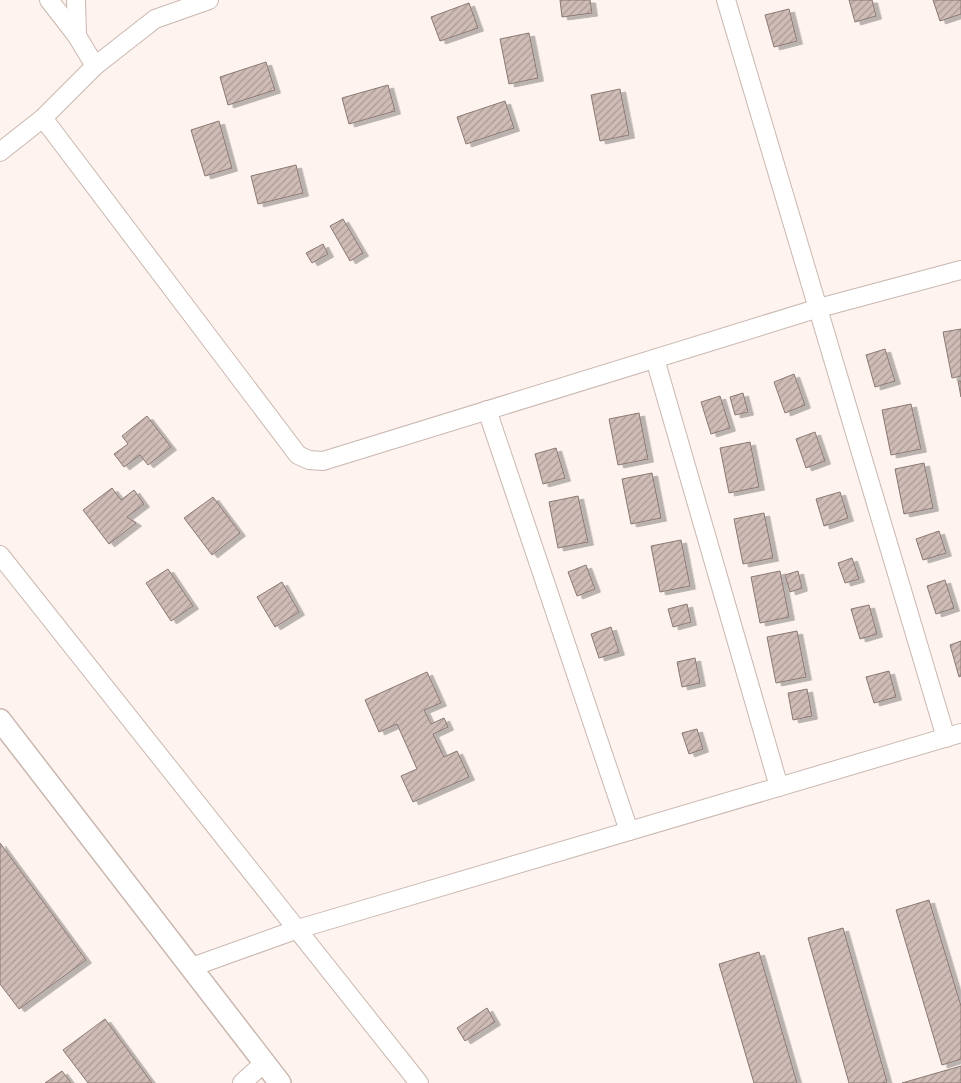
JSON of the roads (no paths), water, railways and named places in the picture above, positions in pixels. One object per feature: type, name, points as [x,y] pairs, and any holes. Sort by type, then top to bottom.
[{"type":"street","points":[[49,0],[77,36],[95,66]]},
{"type":"street","points":[[76,0],[77,36]]},
{"type":"street","points":[[0,152],[43,118],[95,66],[155,19],[209,0]]},
{"type":"street","points":[[192,967],[298,928],[954,735],[819,308],[726,0]]},
{"type":"street","points":[[43,118],[298,454],[309,460],[323,461],[819,308],[961,270]]},
{"type":"street","points":[[655,359],[780,787]]},
{"type":"street","points":[[487,410],[630,831]]},
{"type":"street","points":[[0,555],[298,928],[419,1083]]},
{"type":"street","points":[[0,720],[280,1083]]},
{"type":"street","points":[[242,1083],[265,1062]]}]
